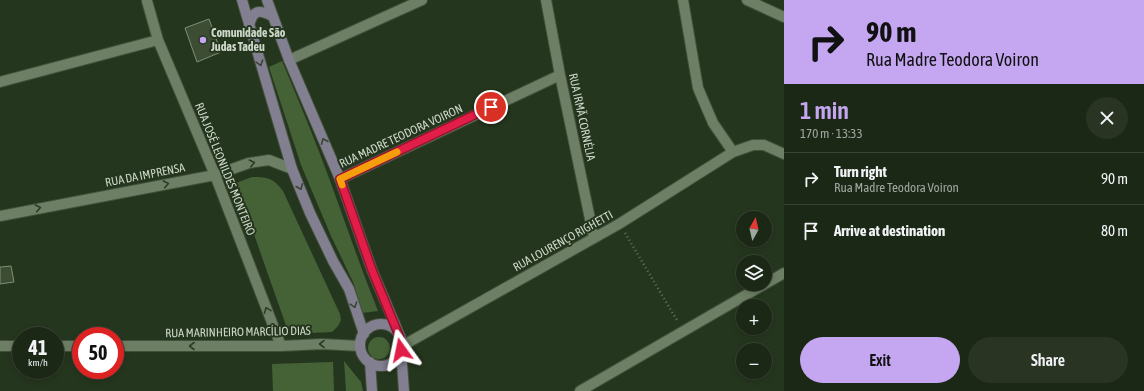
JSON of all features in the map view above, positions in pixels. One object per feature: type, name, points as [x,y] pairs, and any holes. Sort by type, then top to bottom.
[{"type":"main road","points":[[242,0],[292,170],[323,240],[348,290],[364,334]]},
{"type":"main road","points":[[267,0],[289,60],[340,179],[372,270],[399,334],[402,348],[404,391]]},
{"type":"main road","points":[[249,26],[251,18],[257,12],[262,12],[272,16]]},
{"type":"main road","points":[[399,334],[390,326],[373,326],[364,334],[360,346],[365,358],[376,365],[382,366],[394,361],[399,356],[402,348]]},
{"type":"main road","points":[[370,362],[372,391]]},
{"type":"street","points":[[289,60],[422,0]]},
{"type":"street","name":"RUA IRMÃ CORNÉLIA","points":[[546,0],[594,238]]},
{"type":"street","points":[[683,0],[698,88],[713,123],[733,152]]},
{"type":"street","points":[[747,0],[784,17]]},
{"type":"street","name":"RUA JOSÉ LEONILDES MONTEIRO","points":[[147,1],[158,40],[215,175],[281,346]]},
{"type":"street","points":[[0,82],[158,40]]},
{"type":"street","name":"RUA MADRE TEODORA VOIRON","points":[[340,179],[560,75]]},
{"type":"street","name":"RUA LOURENÇO RIGHETTI","points":[[402,348],[619,224],[733,152],[753,145],[764,145],[784,154]]},
{"type":"street","name":"RUA DA IMPRENSA","points":[[0,216],[215,175],[249,163],[269,160],[292,170]]},
{"type":"street","points":[[772,280],[784,273]]},
{"type":"street","points":[[580,391],[753,291]]},
{"type":"street","name":"RUA MARINHEIRO MARCÍLIO DIAS","points":[[124,346],[281,346],[322,344],[360,346]]},
{"type":"street","points":[[0,346],[12,346]]},
{"type":"path","points":[[619,224],[683,331]]},
{"type":"green space","points":[[282,61],[320,154],[378,311],[362,313],[354,284],[331,236],[301,165],[269,67]]},
{"type":"green space","points":[[252,177],[270,179],[283,191],[340,314],[341,320],[332,332],[289,334],[236,183]]},
{"type":"green space","points":[[379,337],[387,340],[390,348],[387,356],[379,359],[371,356],[368,348],[371,340]]},
{"type":"green space","points":[[344,361],[361,382],[363,391],[346,391]]},
{"type":"green space","points":[[333,362],[334,391],[273,391],[272,364]]},
{"type":"building","name":"Comunidade São Judas Tadeu","points":[[209,19],[221,52],[197,62],[185,28]]},
{"type":"building","points":[[11,266],[14,282],[0,284],[0,267]]},
{"type":"slow traffic","points":[[342,185],[340,179],[397,152]]},
{"type":"place","name":"Comunidade São Judas Tadeu","points":[[203,40]]},
{"type":"route","points":[[401,350],[402,342],[372,270],[340,179],[491,107]]}]
